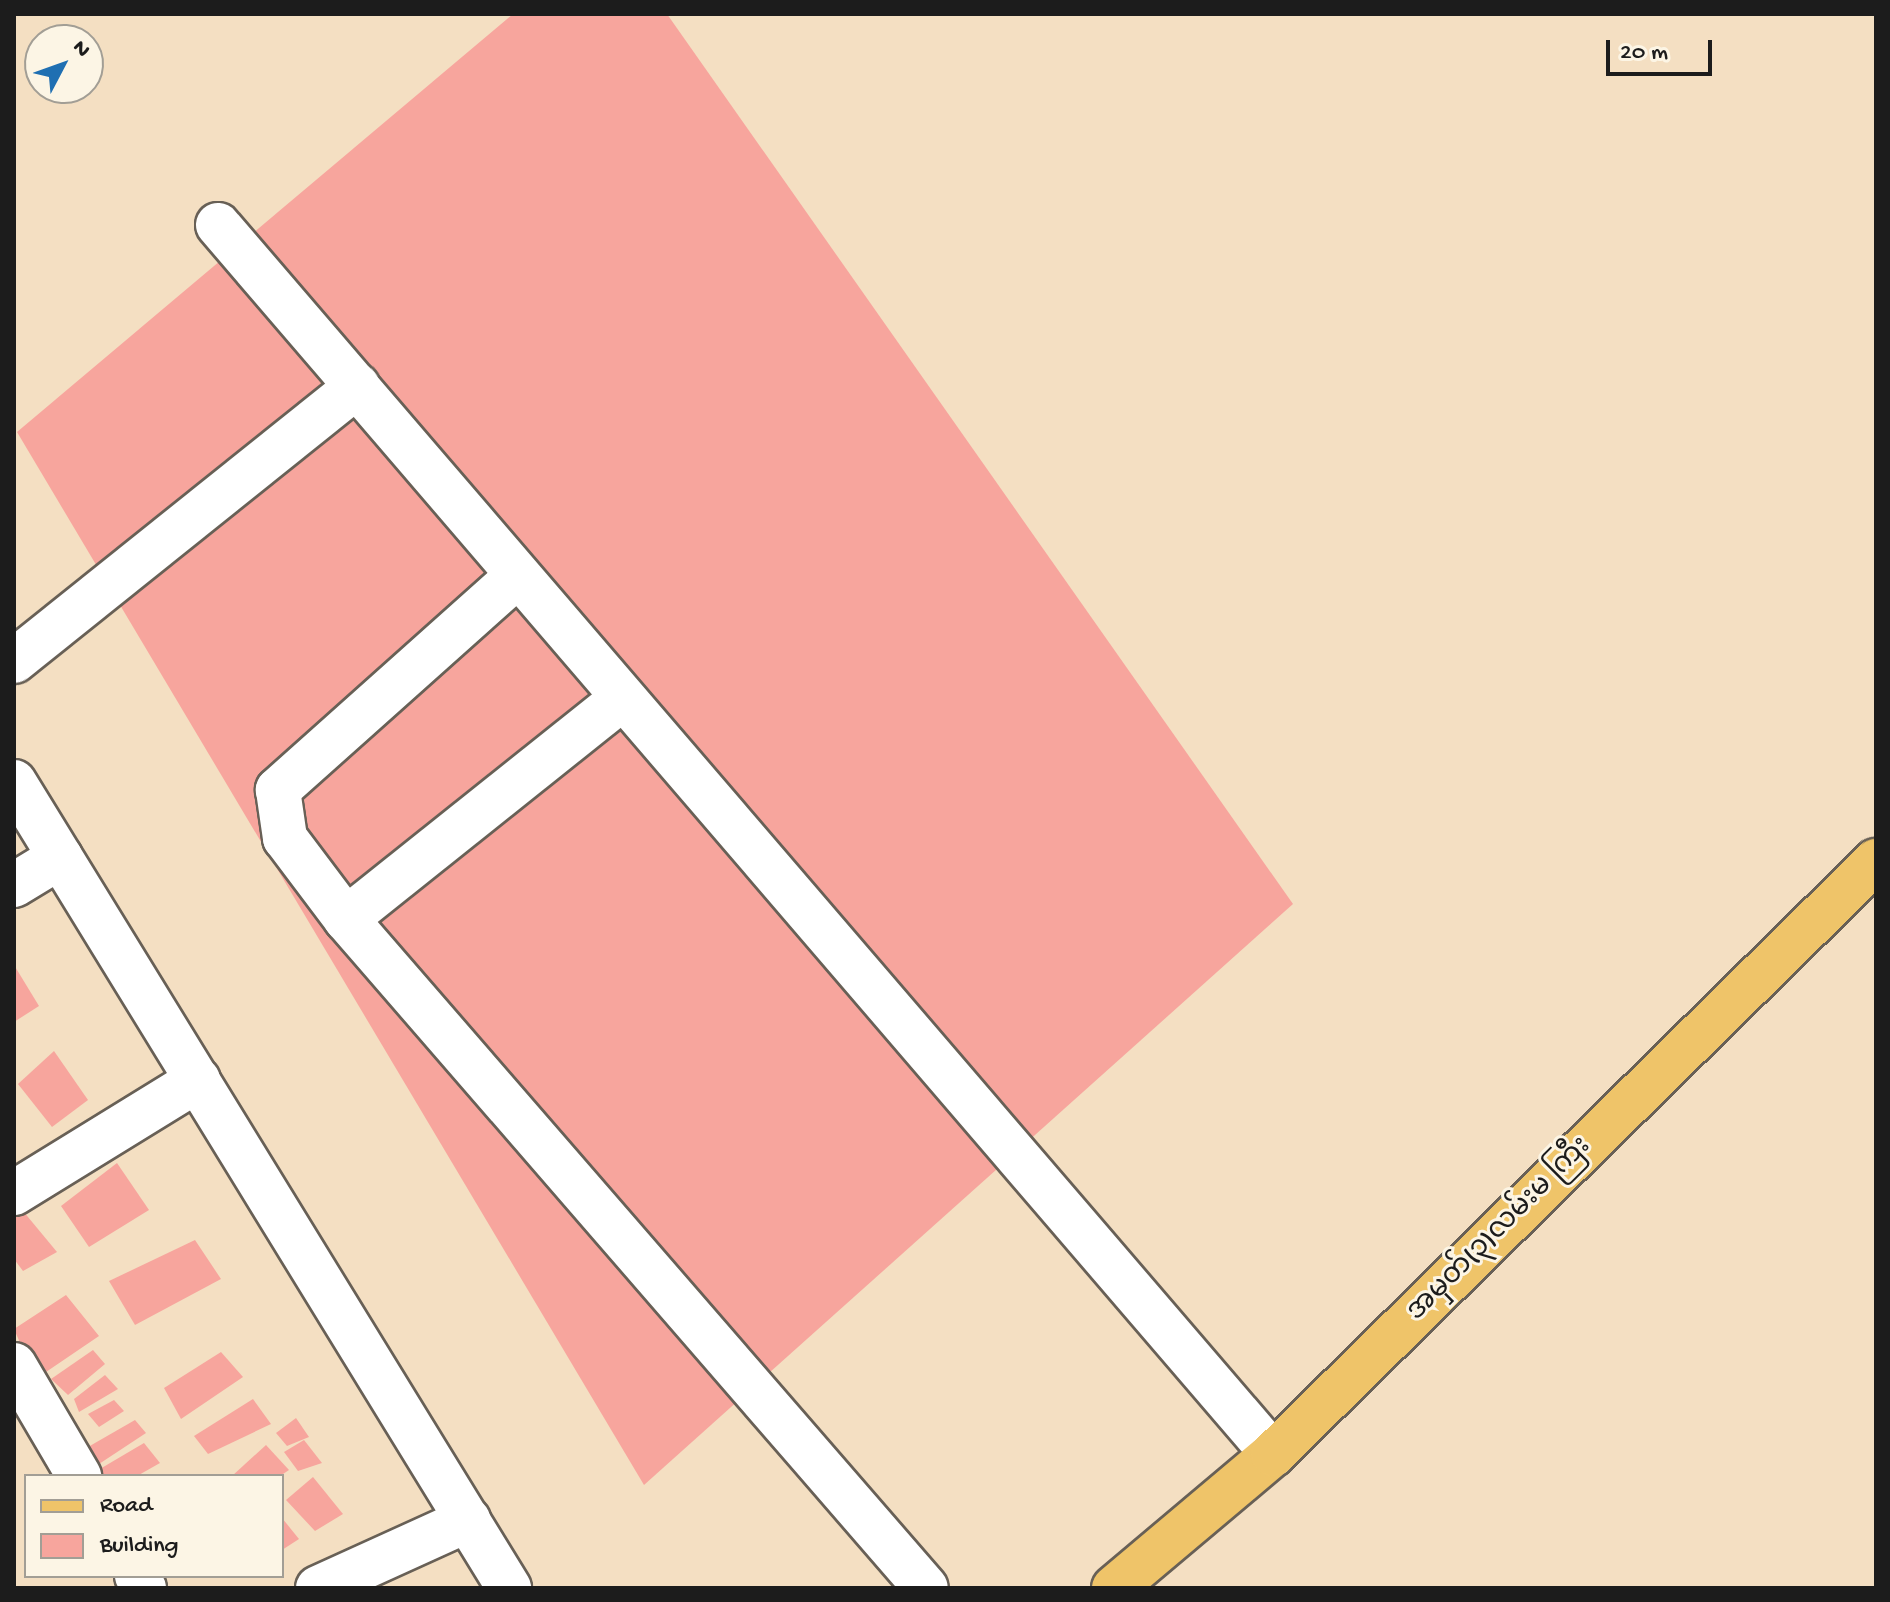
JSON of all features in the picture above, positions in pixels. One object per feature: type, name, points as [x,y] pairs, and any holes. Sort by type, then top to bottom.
[{"type":"main road","name":"အမှတ်(၃)လမ်းမ ကြီး","points":[[1114,1588],[1273,1454],[1876,861]]},
{"type":"street","points":[[218,225],[1273,1454]]},
{"type":"street","points":[[14,661],[357,386]]},
{"type":"street","points":[[517,576],[278,790],[285,838],[346,919],[926,1588]]},
{"type":"street","points":[[346,919],[622,699]]},
{"type":"street","points":[[14,782],[509,1588]]},
{"type":"street","points":[[14,885],[60,857]]},
{"type":"street","points":[[14,1193],[198,1080]]},
{"type":"street","points":[[14,1365],[78,1474]]},
{"type":"street","points":[[318,1588],[468,1520]]},
{"type":"building","points":[[513,14],[667,14],[1293,904],[644,1485],[17,432]]},
{"type":"building","points":[[14,965],[39,1006],[14,1022]]},
{"type":"building","points":[[54,1051],[88,1100],[52,1127],[18,1084]]},
{"type":"building","points":[[117,1163],[149,1210],[89,1247],[61,1206]]},
{"type":"building","points":[[23,1211],[57,1252],[23,1271],[14,1259],[14,1218]]},
{"type":"building","points":[[195,1240],[221,1279],[135,1325],[109,1281]]},
{"type":"building","points":[[66,1295],[99,1336],[46,1372],[34,1357],[28,1361],[14,1329]]},
{"type":"building","points":[[93,1350],[105,1364],[68,1395],[51,1379]]},
{"type":"building","points":[[221,1352],[243,1377],[181,1419],[164,1388]]},
{"type":"building","points":[[105,1375],[118,1389],[79,1412],[74,1399]]},
{"type":"building","points":[[253,1399],[271,1424],[208,1454],[194,1436]]},
{"type":"building","points":[[114,1400],[124,1411],[99,1427],[88,1414]]},
{"type":"building","points":[[296,1418],[309,1437],[287,1446],[276,1433]]},
{"type":"building","points":[[135,1420],[146,1433],[99,1464],[88,1447]]},
{"type":"building","points":[[304,1440],[322,1463],[298,1471],[284,1452]]},
{"type":"building","points":[[144,1443],[160,1463],[141,1474],[91,1474]]},
{"type":"building","points":[[266,1445],[289,1470],[283,1474],[234,1474]]},
{"type":"building","points":[[313,1477],[343,1514],[315,1531],[286,1500]]},
{"type":"building","points":[[284,1520],[299,1539],[284,1549]]}]
